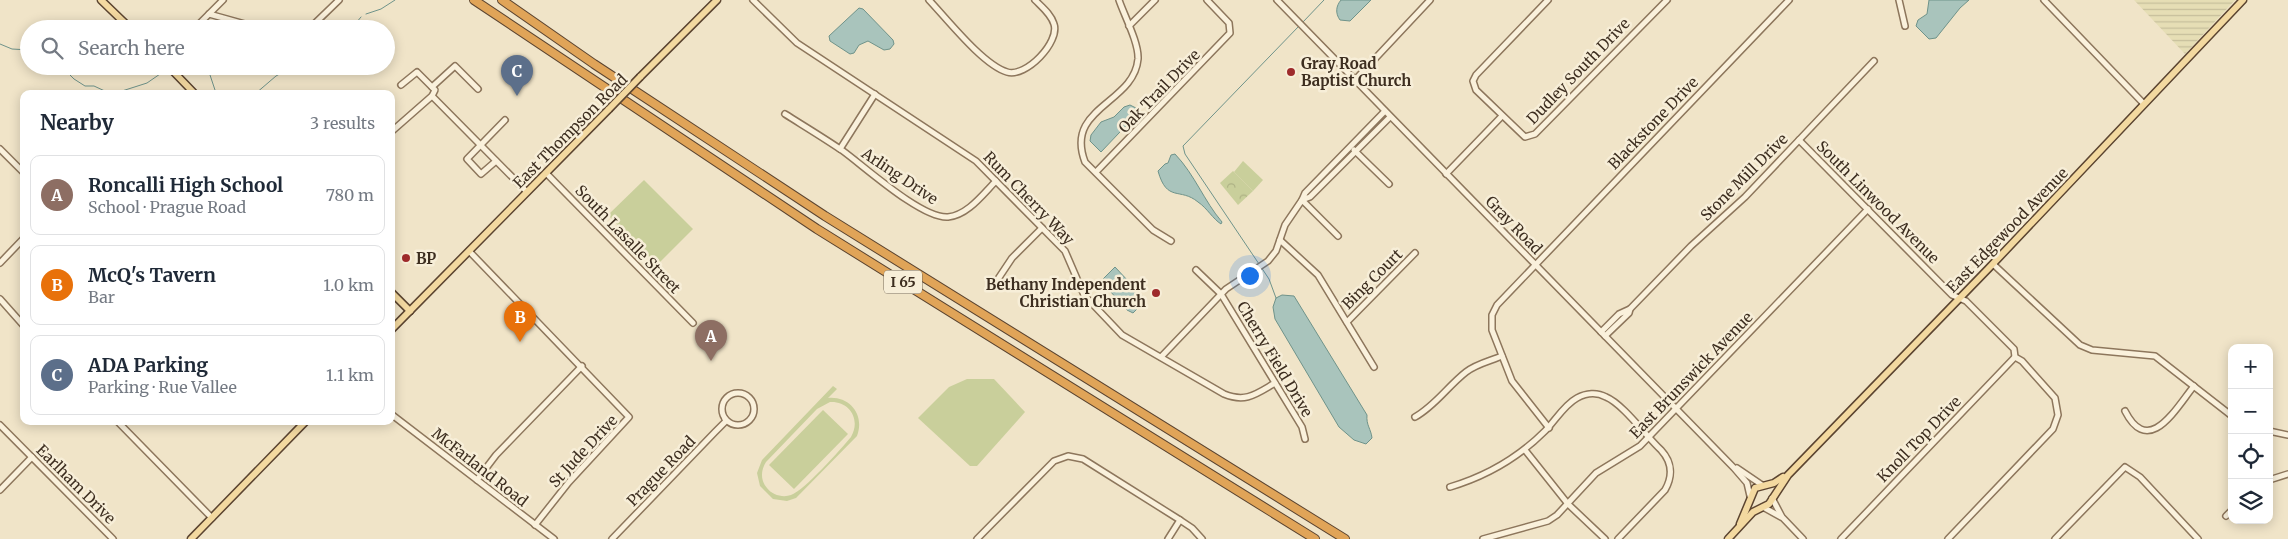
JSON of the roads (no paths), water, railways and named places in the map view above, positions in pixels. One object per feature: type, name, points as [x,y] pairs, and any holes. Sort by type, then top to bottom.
[{"type":"highway","name":"I 65","points":[[474,0],[817,228],[1315,539]]},
{"type":"highway","name":"I 65","points":[[502,0],[594,64],[825,216],[1345,539]]},
{"type":"main road","name":"East Thompson Road","points":[[410,311],[718,0]]},
{"type":"main road","name":"East Edgewood Avenue","points":[[1772,498],[1788,475],[1993,264],[2243,0]]},
{"type":"main road","points":[[104,1],[122,20]]},
{"type":"main road","points":[[177,75],[191,90]]},
{"type":"main road","points":[[395,296],[410,311],[395,326]]},
{"type":"main road","points":[[192,539],[302,425]]},
{"type":"main road","name":"East Edgewood Avenue","points":[[1762,485],[1774,484],[1788,475]]},
{"type":"main road","points":[[1728,539],[1738,529],[1753,512],[1769,504],[1772,498],[1771,491],[1762,485],[1755,488],[1750,496],[1747,510],[1738,529]]},
{"type":"main road","points":[[1750,496],[1755,505],[1763,507]]},
{"type":"street","points":[[203,20],[223,0]]},
{"type":"street","points":[[318,20],[339,0]]},
{"type":"street","name":"Rum Cherry Way","points":[[753,0],[797,43],[972,158],[1066,253],[1087,299],[1122,335],[1224,394],[1236,399],[1249,398],[1275,383]]},
{"type":"street","points":[[928,0],[990,64],[1009,73],[1024,71],[1050,44],[1055,30],[1054,23],[1048,13],[1035,0]]},
{"type":"street","points":[[1119,0],[1136,45],[1137,64],[1127,82],[1082,129],[1080,145],[1085,162],[1153,230],[1171,242]]},
{"type":"street","points":[[1129,26],[1155,0]]},
{"type":"street","name":"Oak Trail Drive","points":[[1096,172],[1224,42],[1230,33],[1229,23],[1207,0]]},
{"type":"street","name":"Gray Road","points":[[1277,0],[1734,468],[1747,483],[1750,496]]},
{"type":"street","points":[[1355,80],[1430,0]]},
{"type":"street","points":[[1446,174],[1502,116],[1476,90],[1473,82],[1476,75],[1548,0]]},
{"type":"street","name":"Dudley South Drive","points":[[1502,116],[1521,136],[1527,137],[1535,134],[1667,0]]},
{"type":"street","name":"Blackstone Drive","points":[[1548,428],[1513,384],[1492,330],[1494,311],[1501,300],[1535,264],[1789,0]]},
{"type":"street","points":[[1899,0],[1905,26]]},
{"type":"street","points":[[2044,0],[2144,104]]},
{"type":"street","points":[[209,14],[231,20]]},
{"type":"street","name":"Stone Mill Drive","points":[[1603,334],[1629,313],[1630,309],[1691,246],[1738,204],[1874,61]]},
{"type":"street","points":[[432,88],[455,66],[478,88]]},
{"type":"street","points":[[395,128],[432,96],[435,90],[417,72],[401,86]]},
{"type":"street","points":[[840,149],[875,94]]},
{"type":"street","points":[[432,96],[527,192]]},
{"type":"street","points":[[1161,357],[1221,294],[1234,283],[1264,265],[1276,251],[1285,225],[1302,200],[1305,192],[1385,111]]},
{"type":"street","name":"Arling Drive","points":[[784,114],[840,149],[880,181],[931,213],[941,217],[953,216],[966,210],[996,181]]},
{"type":"street","points":[[1302,200],[1310,197],[1390,117]]},
{"type":"street","points":[[496,161],[484,173],[479,173],[467,159],[505,120]]},
{"type":"street","name":"South Linwood Avenue","points":[[1799,140],[1952,295],[1966,301],[2014,348],[2015,357],[2055,398],[2058,408],[2053,429],[1948,539]]},
{"type":"street","points":[[1350,146],[1389,184]]},
{"type":"street","points":[[0,149],[20,169]]},
{"type":"street","name":"South Lasalle Street","points":[[546,173],[693,323]]},
{"type":"street","points":[[1302,200],[1338,236]]},
{"type":"street","name":"East Brunswick Avenue","points":[[1483,539],[1542,524],[1557,515],[1596,473],[1633,451],[1677,410],[1868,209]]},
{"type":"street","points":[[998,279],[1012,258],[1042,228]]},
{"type":"street","points":[[1280,240],[1318,275],[1374,367]]},
{"type":"street","points":[[0,263],[20,242]]},
{"type":"street","points":[[469,251],[582,366],[496,455],[477,480]]},
{"type":"street","name":"Bing Court","points":[[1347,322],[1415,253]]},
{"type":"street","points":[[1993,264],[2080,346],[2092,350],[2155,356],[2228,413]]},
{"type":"street","name":"Cherry Field Drive","points":[[1196,270],[1221,294],[1302,427],[1305,439]]},
{"type":"street","points":[[0,299],[20,322]]},
{"type":"street","points":[[1415,417],[1426,411],[1470,369],[1502,356]]},
{"type":"street","name":"Knoll Top Drive","points":[[1841,539],[2015,357]]},
{"type":"street","name":"St Jude Drive","points":[[535,525],[562,490],[629,417],[582,366]]},
{"type":"street","points":[[2125,411],[2131,422],[2142,430],[2154,430],[2164,425],[2194,386]]},
{"type":"street","name":"Prague Road","points":[[612,539],[726,421],[725,419],[723,405],[732,395],[742,394],[753,402],[754,412],[746,424],[736,425],[725,419]]},
{"type":"street","points":[[1450,487],[1493,471],[1525,450],[1574,400],[1582,396],[1594,394],[1613,400],[1667,459],[1670,471],[1669,482],[1663,493],[1618,539]]},
{"type":"street","name":"McFarland Road","points":[[395,417],[554,539]]},
{"type":"street","name":"Earlham Drive","points":[[0,425],[113,539]]},
{"type":"street","points":[[121,425],[212,518]]},
{"type":"street","points":[[2273,431],[2288,435]]},
{"type":"street","points":[[1525,450],[1568,504],[1604,539]]},
{"type":"street","points":[[977,539],[1054,461],[1071,456],[1083,459],[1180,520],[1192,528],[1202,539]]},
{"type":"street","points":[[0,490],[32,457]]},
{"type":"street","points":[[2055,539],[2125,467],[2140,477],[2198,539]]},
{"type":"street","name":"Gray Road","points":[[1734,468],[1762,485]]},
{"type":"street","points":[[2272,479],[2288,474]]},
{"type":"street","points":[[1772,498],[1782,517],[1803,539]]},
{"type":"street","points":[[1763,507],[1782,517]]},
{"type":"street","points":[[1168,539],[1180,520]]},
{"type":"water","points":[[1341,0],[1371,0],[1350,21],[1340,20],[1337,15],[1338,5]]},
{"type":"water","points":[[1929,0],[1969,0],[1960,8],[1936,38],[1929,39],[1916,26],[1918,20],[1927,14]]},
{"type":"water","points":[[859,8],[863,9],[893,40],[894,44],[890,49],[884,50],[868,41],[859,45],[854,53],[850,54],[830,41],[829,36]]},
{"type":"water","points":[[1130,105],[1136,108],[1137,114],[1101,152],[1090,141],[1091,135],[1101,122],[1114,117],[1124,107]]},
{"type":"water","points":[[1175,154],[1222,222],[1221,224],[1201,204],[1185,195],[1170,191],[1162,181],[1158,171],[1168,163],[1171,155]]},
{"type":"water","points":[[1115,267],[1144,298],[1143,303],[1133,313],[1127,310],[1101,281]]},
{"type":"water","points":[[1282,295],[1294,296],[1367,415],[1372,438],[1366,444],[1354,440],[1339,427],[1275,319],[1273,307],[1276,298]]},
{"type":"waterway","points":[[366,14],[381,9],[395,0]]},
{"type":"waterway","points":[[1303,22],[1324,0]]},
{"type":"waterway","points":[[1259,264],[1185,154],[1183,146],[1300,25]]},
{"type":"waterway","points":[[0,44],[12,49],[20,49]]},
{"type":"waterway","points":[[70,75],[85,86],[94,86],[103,90]]},
{"type":"waterway","points":[[125,90],[147,83],[159,75]]},
{"type":"waterway","points":[[210,75],[215,90]]},
{"type":"waterway","points":[[260,90],[278,75]]},
{"type":"waterway","points":[[1261,267],[1269,279],[1276,298]]},
{"type":"place","name":"Gray Road Baptist Church","points":[[1291,72]]},
{"type":"place","name":"ADA Parking","points":[[517,96]]},
{"type":"place","name":"BP","points":[[406,258]]},
{"type":"place","name":"Bethany Independent Christian Church","points":[[1156,293]]},
{"type":"place","name":"McQ's Tavern","points":[[520,342]]},
{"type":"place","name":"Roncalli High School","points":[[711,361]]}]
